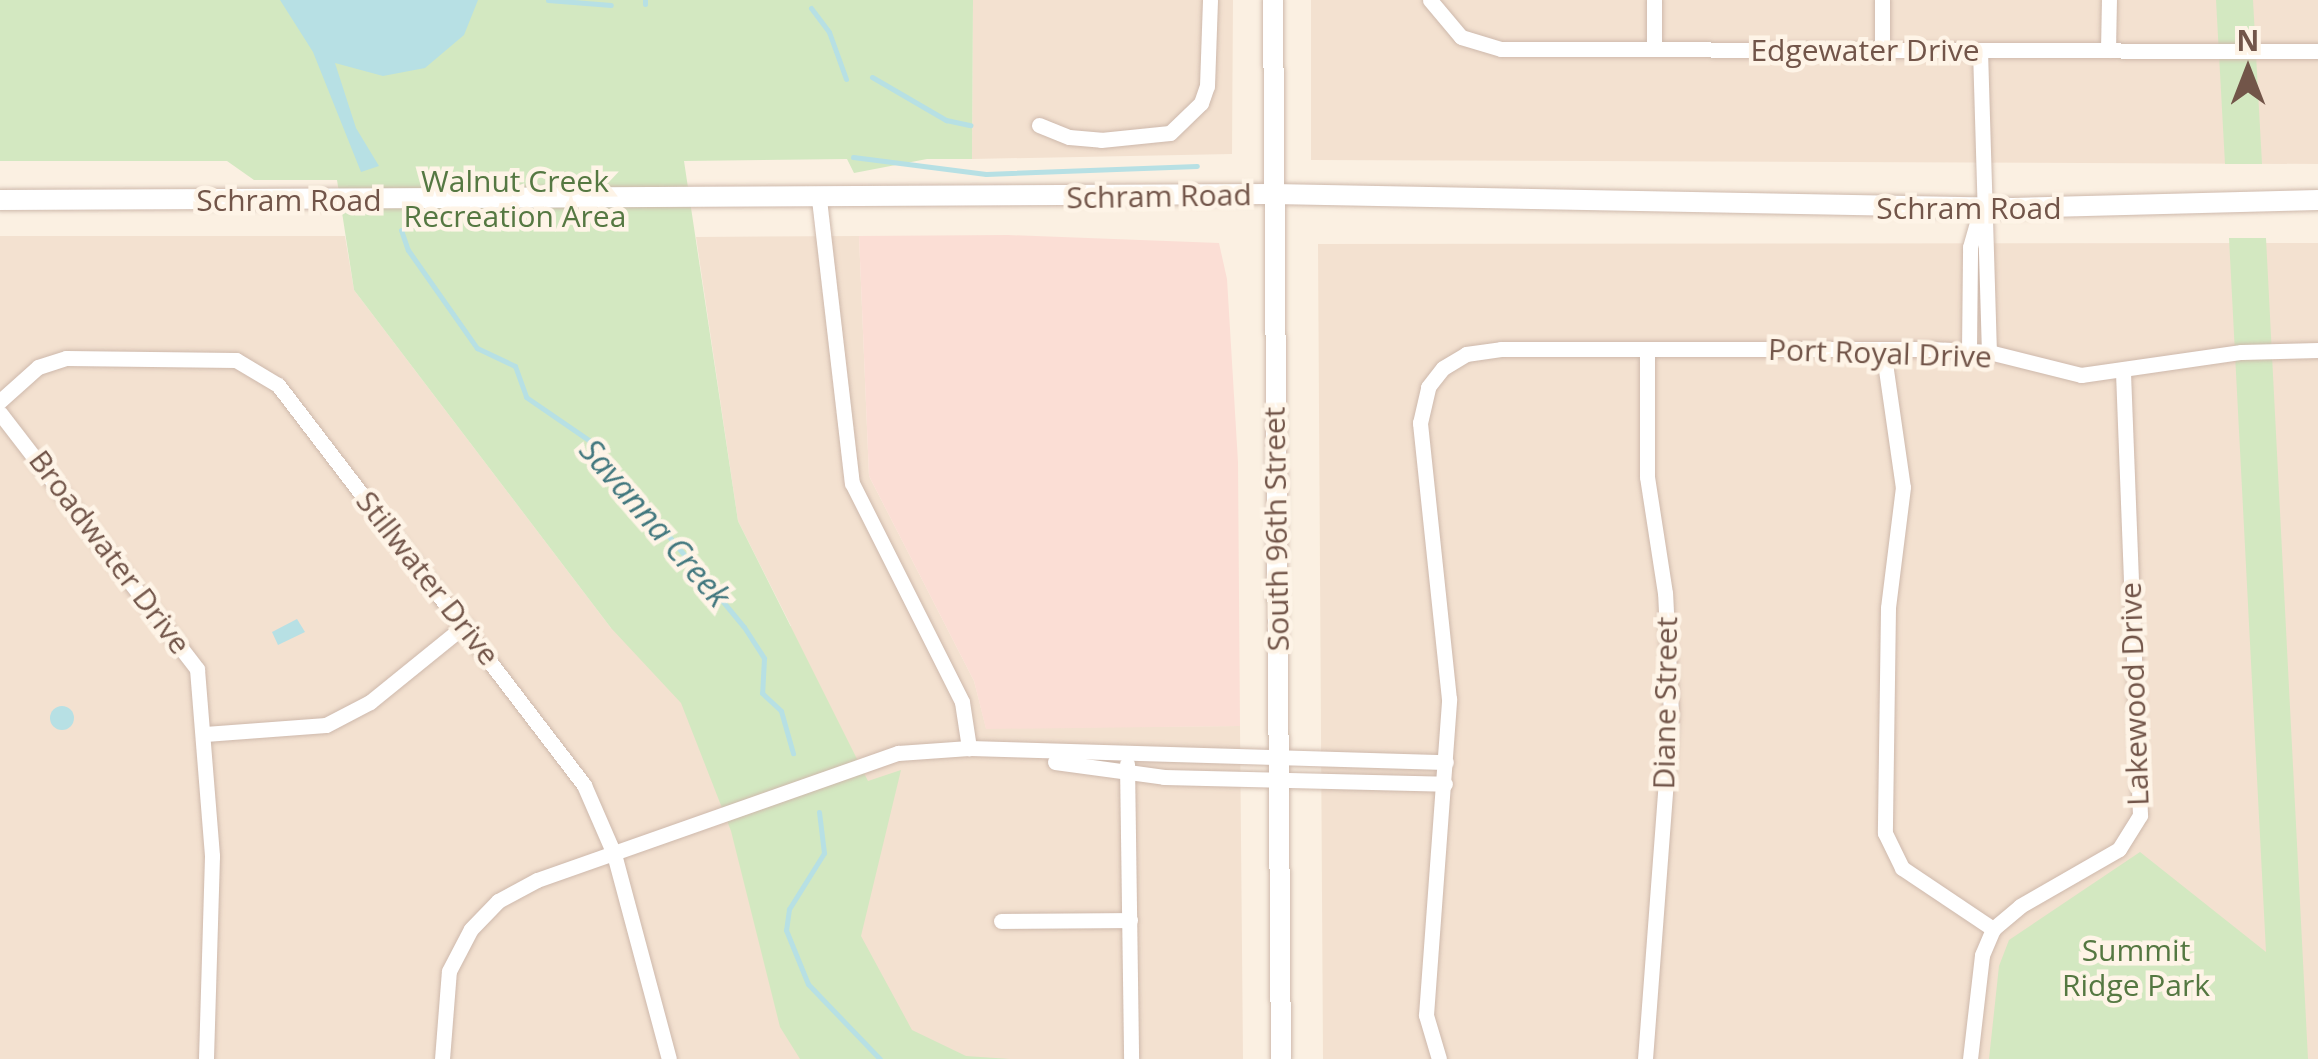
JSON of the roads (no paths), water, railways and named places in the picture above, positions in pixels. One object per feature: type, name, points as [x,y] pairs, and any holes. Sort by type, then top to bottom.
[{"type":"main road","name":"South 96th Street","points":[[1273,0],[1281,1059]]},
{"type":"main road","name":"Schram Road","points":[[0,200],[1273,194],[1981,208],[2318,200]]},
{"type":"street","points":[[1039,125],[1069,138],[1101,140],[1170,133],[1201,103],[1207,86],[1210,0]]},
{"type":"street","points":[[1654,0],[1654,49]]},
{"type":"street","points":[[1882,0],[1882,50]]},
{"type":"street","points":[[2108,50],[2109,0]]},
{"type":"street","name":"Edgewater Drive","points":[[1430,1],[1450,30],[1487,47],[2318,50]]},
{"type":"street","points":[[1980,50],[1981,208],[1989,352]]},
{"type":"street","points":[[820,199],[852,483],[962,702],[969,748]]},
{"type":"street","points":[[1969,350],[1970,247],[1981,208]]},
{"type":"street","name":"Diane Street","points":[[1645,1059],[1671,714],[1665,593],[1646,477],[1647,349]]},
{"type":"street","points":[[1883,349],[1903,487],[1888,608],[1885,833],[1902,868],[1993,929],[1982,955],[1970,1059]]},
{"type":"street","name":"Port Royal Drive","points":[[1446,762],[1448,670],[1420,422],[1428,387],[1443,368],[1483,350],[1883,349],[1989,352],[2066,374],[2123,370],[2241,352],[2318,350]]},
{"type":"street","name":"Stillwater Drive","points":[[0,402],[38,367],[66,358],[252,364],[278,385],[566,756],[614,854],[669,1059]]},
{"type":"street","name":"Lakewood Drive","points":[[1993,929],[2020,906],[2119,849],[2140,815],[2123,370]]},
{"type":"street","name":"Broadwater Drive","points":[[0,413],[185,647],[201,683],[213,866],[206,1059]]},
{"type":"street","points":[[205,734],[326,725],[370,702],[466,626]]},
{"type":"street","points":[[442,1059],[445,986],[472,929],[522,887],[898,753],[969,748],[1127,755],[1279,754],[1446,762],[1426,1015],[1439,1059]]},
{"type":"street","points":[[1001,750],[1127,774],[1445,784]]},
{"type":"street","points":[[1127,755],[1132,1059]]},
{"type":"street","points":[[1001,921],[1130,920]]},
{"type":"water","points":[[280,0],[478,0],[464,35],[425,68],[383,76],[335,63],[356,128],[379,166],[361,172],[313,52]]},
{"type":"water","points":[[297,619],[305,632],[278,645],[272,632]]},
{"type":"water","points":[[62,706],[74,718],[62,730],[50,718]]},
{"type":"waterway","points":[[548,0],[611,5]]},
{"type":"waterway","points":[[811,8],[829,32],[846,79]]},
{"type":"waterway","points":[[872,77],[946,120],[970,125]]},
{"type":"waterway","points":[[853,157],[986,174],[1197,166]]},
{"type":"waterway","name":"Savanna Creek","points":[[401,230],[408,250],[477,348],[515,366],[526,397],[590,441],[744,627],[764,658],[762,693],[781,711],[793,753]]},
{"type":"waterway","name":"Savanna Creek","points":[[819,812],[824,853],[789,909],[786,930],[808,984],[880,1059]]},
{"type":"park label","name":"Walnut Creek Recreation Area","points":[[515,198]]},
{"type":"park label","name":"Summit Ridge Park","points":[[2136,967]]}]
